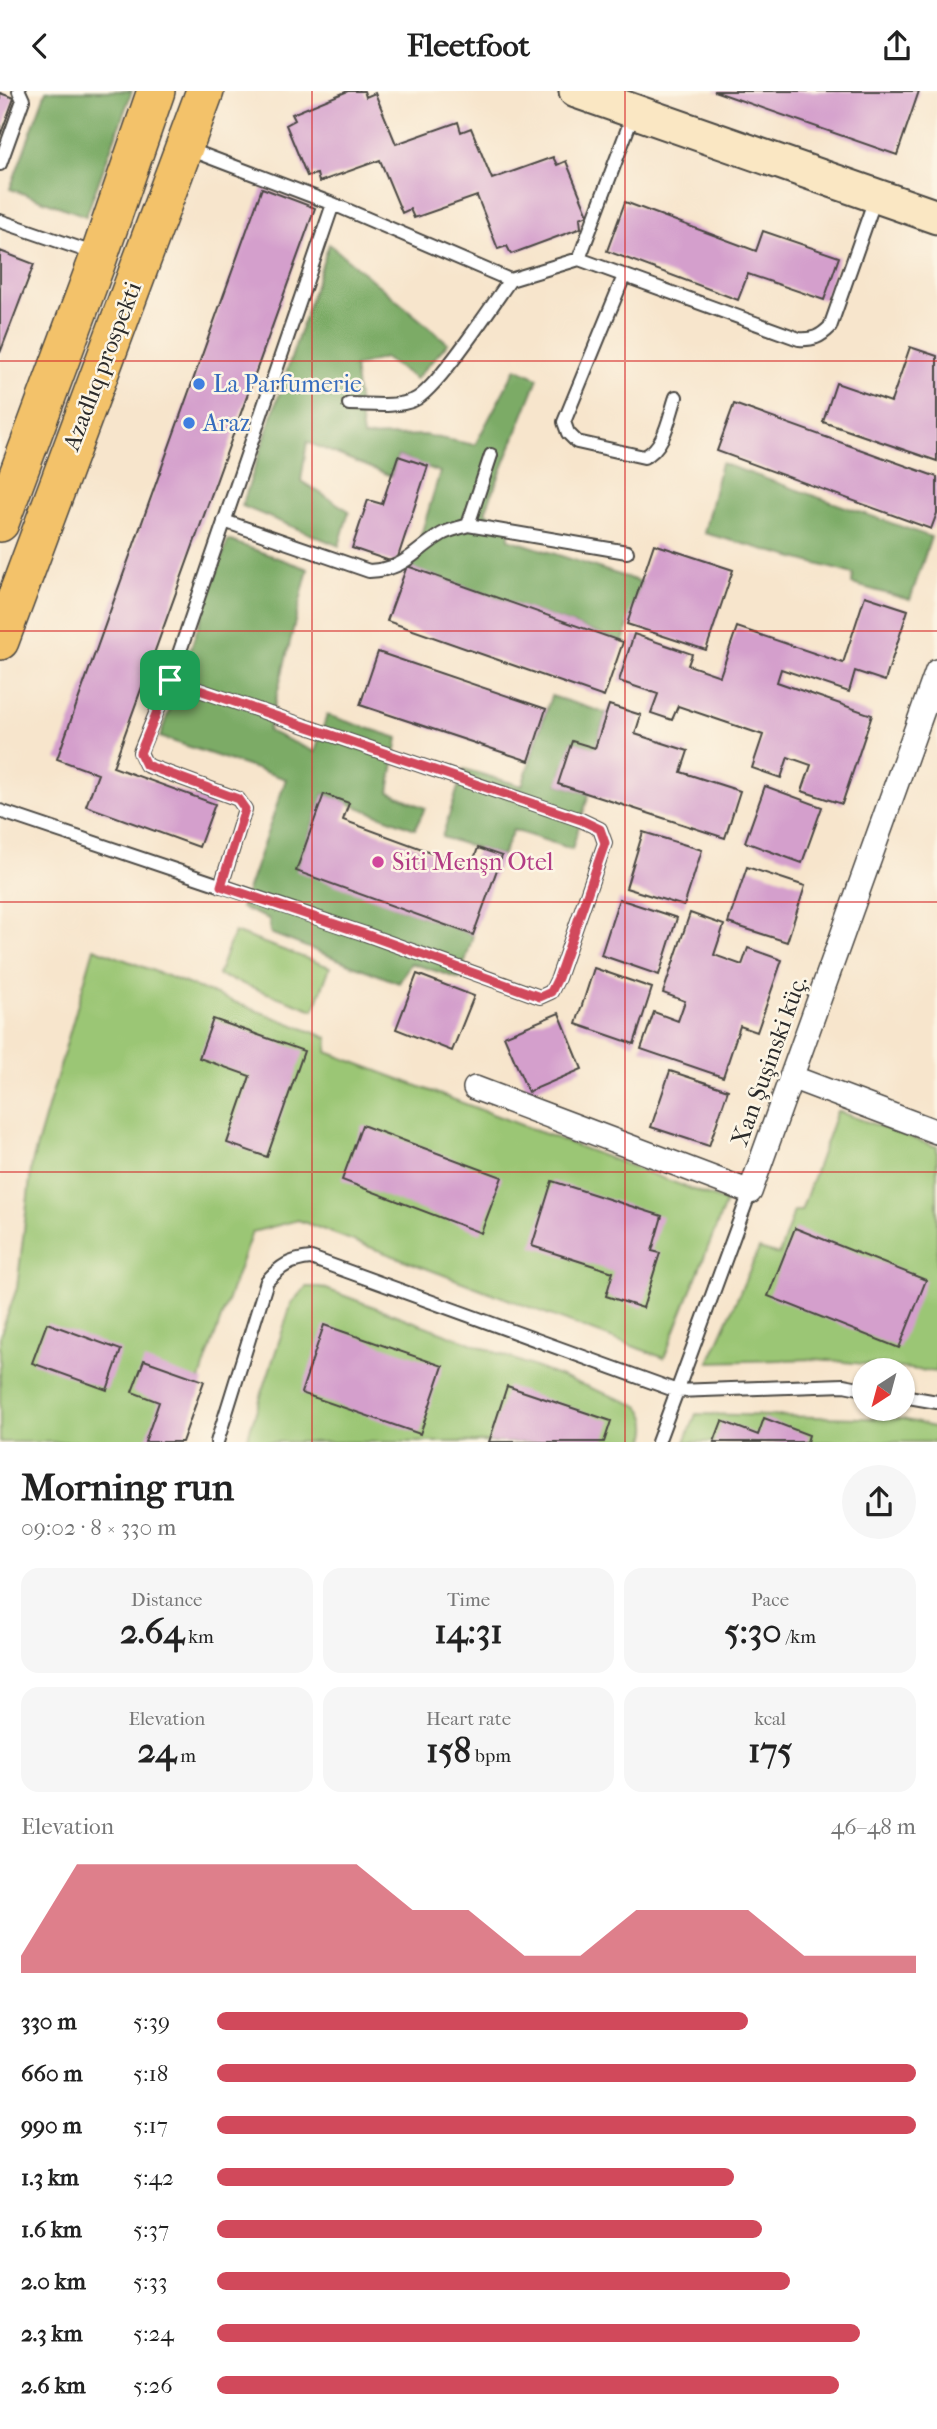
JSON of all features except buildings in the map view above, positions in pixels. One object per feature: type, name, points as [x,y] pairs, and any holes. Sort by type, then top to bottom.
[{"type":"main road","name":"Azadlıq prospekti","points":[[0,523],[99,256],[156,91]]},
{"type":"main road","name":"Azadlıq prospekti","points":[[0,641],[205,91]]},
{"type":"main road","points":[[594,94],[634,111],[937,217]]},
{"type":"main road","points":[[22,464],[27,475],[36,483],[47,485],[60,478]]},
{"type":"street","name":"Xan Şuşinski küç.","points":[[750,1192],[933,696],[937,671]]},
{"type":"street","points":[[791,1076],[937,1132]]},
{"type":"street","points":[[475,1088],[750,1192]]},
{"type":"lane","points":[[0,164],[23,100],[19,91]]},
{"type":"lane","points":[[579,259],[634,111]]},
{"type":"lane","points":[[184,148],[333,204],[510,281]]},
{"type":"lane","points":[[349,404],[401,404],[418,398],[434,383],[510,281],[579,259],[799,339],[811,340],[821,336],[830,327],[876,195]]},
{"type":"lane","points":[[221,886],[245,809],[238,799],[146,765],[140,753],[170,680],[333,204]]},
{"type":"lane","points":[[0,221],[99,256]]},
{"type":"lane","points":[[624,276],[564,422],[568,433],[577,442],[644,457],[653,453],[662,440],[676,397]]},
{"type":"lane","points":[[468,525],[491,455]]},
{"type":"lane","points":[[224,521],[369,571],[387,570],[403,563],[443,533],[468,525],[627,552]]},
{"type":"lane","points":[[0,811],[365,934],[540,997],[551,992],[605,843],[600,829],[581,820],[170,680]]},
{"type":"lane","points":[[658,1442],[750,1192]]},
{"type":"lane","points":[[217,1442],[267,1281],[279,1268],[294,1259],[311,1258],[677,1391],[852,1387]]},
{"type":"lane","points":[[915,1398],[937,1402]]},
{"type":"green space","points":[[46,91],[132,91],[86,216],[10,189]]},
{"type":"green space","points":[[329,244],[448,343],[416,379],[384,358],[354,367],[363,437],[424,435],[475,445],[516,368],[538,378],[485,512],[509,524],[509,539],[641,582],[623,642],[411,568],[440,472],[398,456],[391,476],[307,442],[301,481],[349,511],[339,546],[242,506]]},
{"type":"green space","points":[[721,463],[931,537],[910,600],[852,584],[853,574],[704,533]]},
{"type":"green space","points":[[228,540],[308,569],[268,731],[315,752],[327,715],[398,738],[389,792],[425,808],[415,829],[324,794],[297,870],[473,935],[460,979],[411,963],[399,983],[270,933],[269,919],[241,908],[286,779],[160,737]]},
{"type":"green space","points":[[551,696],[606,713],[595,748],[572,741],[558,784],[589,794],[572,849],[513,830],[502,856],[442,837],[464,769],[522,786]]},
{"type":"green space","points":[[234,932],[330,967],[314,1010],[218,975]]},
{"type":"green space","points":[[94,948],[328,1038],[327,1052],[726,1202],[664,1358],[298,1220],[252,1232],[180,1442],[0,1442],[0,1336],[17,1288],[32,1163]]},
{"type":"green space","points":[[837,1111],[937,1147],[937,1372],[915,1370],[915,1358],[852,1358],[852,1363],[817,1359],[709,1362],[759,1249],[779,1255],[794,1211],[801,1211]]},
{"type":"green space","points":[[306,1287],[321,1287],[639,1406],[647,1423],[644,1442],[246,1442],[292,1302]]},
{"type":"green space","points":[[696,1414],[911,1421],[937,1428],[937,1442],[685,1442]]},
{"type":"place","name":"La Parfumerie","points":[[199,384]]},
{"type":"place","name":"Araz","points":[[189,423]]},
{"type":"place","name":"Siti Menşn Otel","points":[[378,862]]},
{"type":"route","points":[[170,680],[581,820],[600,829],[605,843],[551,992],[540,997],[221,886],[245,809],[238,799],[146,765],[140,753],[170,680]]}]
